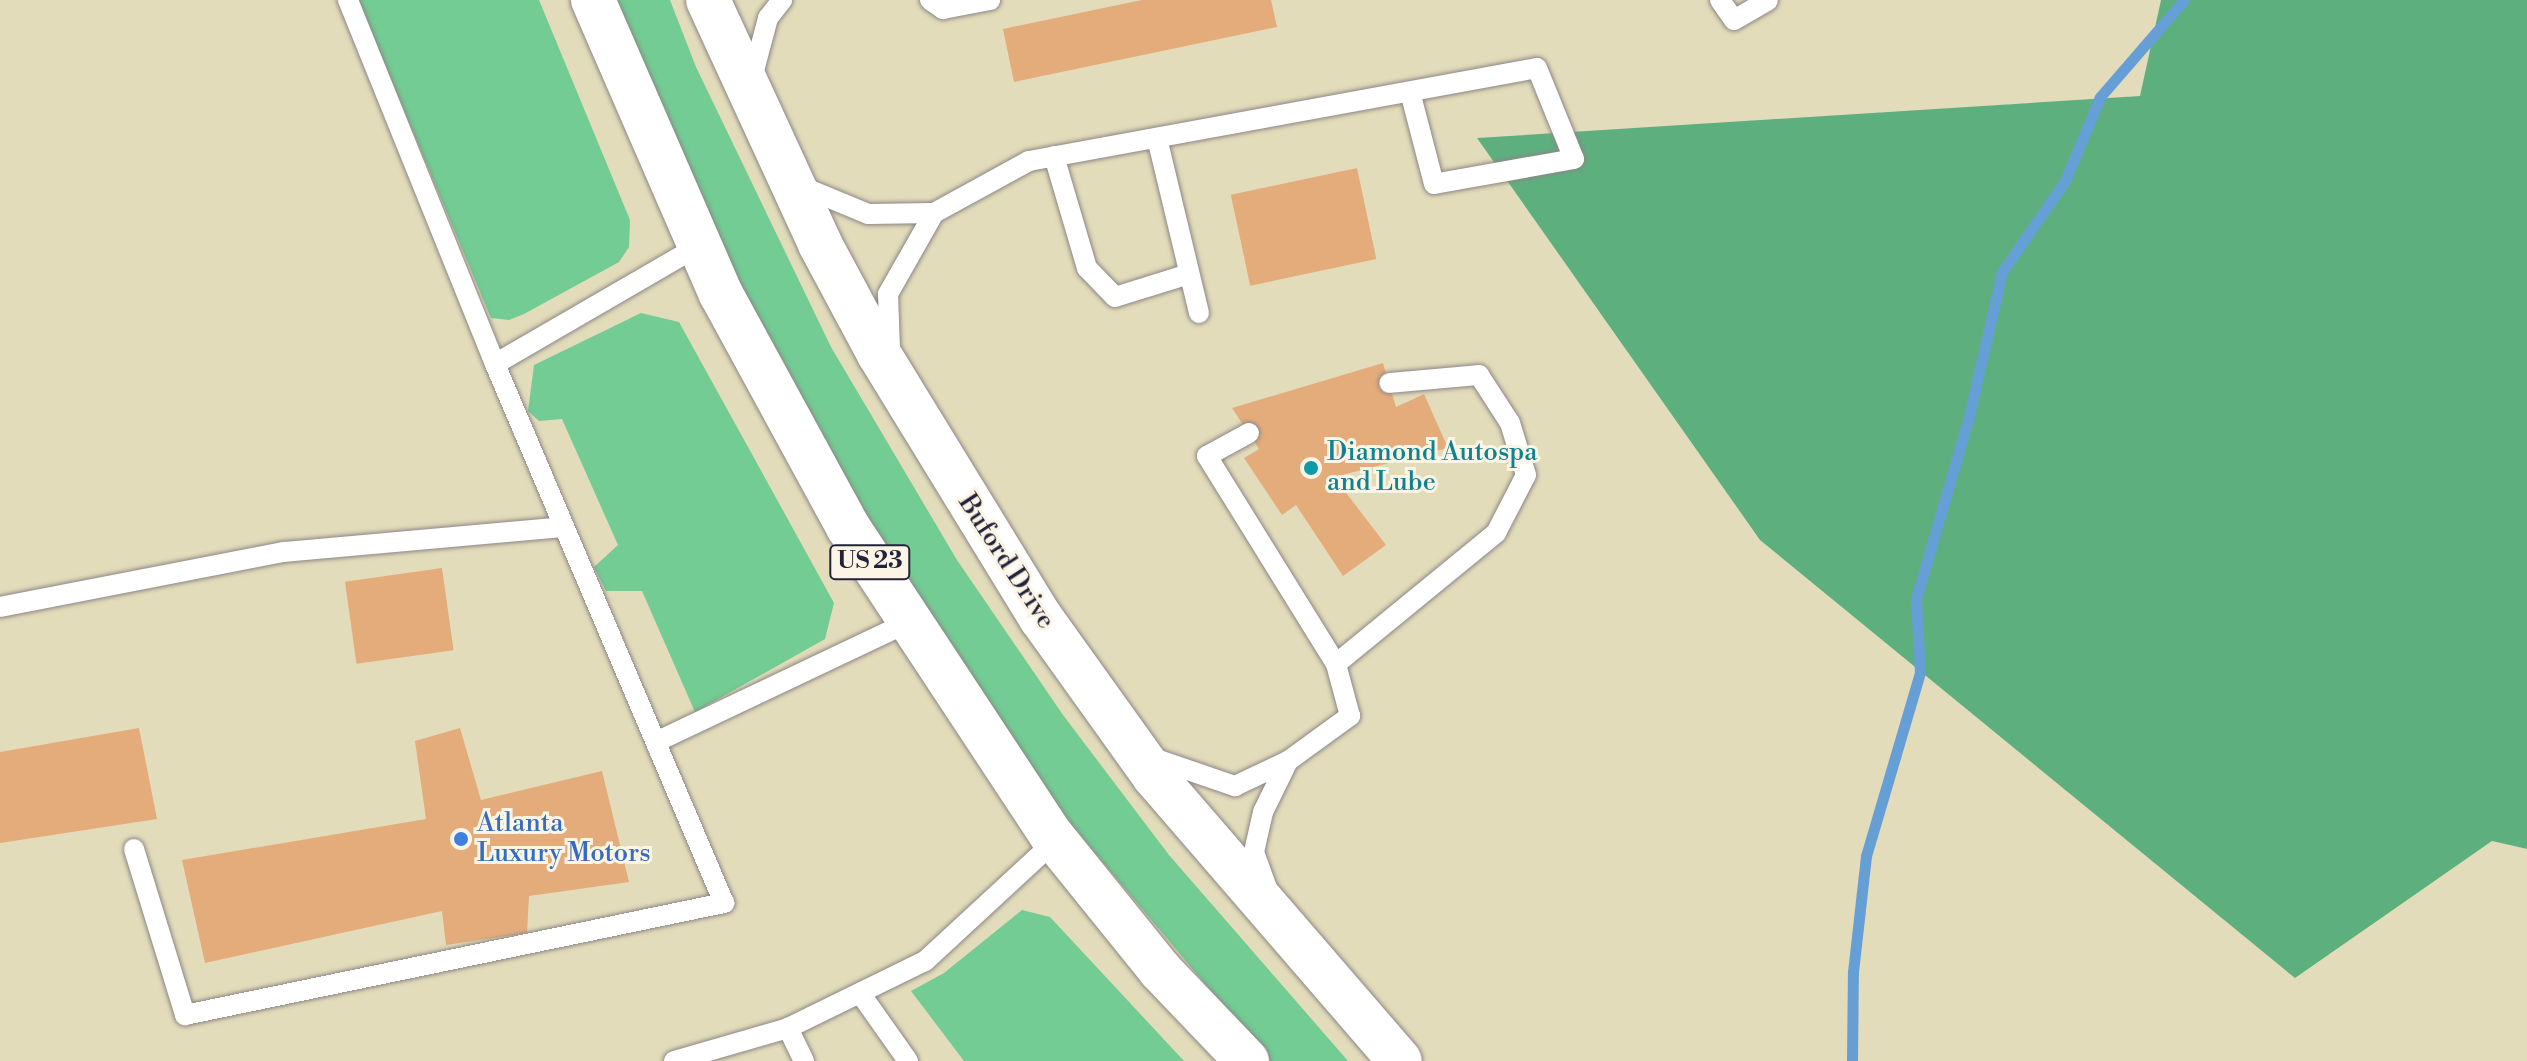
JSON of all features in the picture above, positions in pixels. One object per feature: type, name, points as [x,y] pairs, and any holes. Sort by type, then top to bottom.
[{"type":"highway","name":"US 23","points":[[593,0],[700,245],[848,527],[1056,840],[1160,970],[1247,1061]]},
{"type":"highway","name":"Buford Drive","points":[[708,0],[790,182],[890,374],[1041,618],[1135,749],[1280,925],[1400,1061]]},
{"type":"lane","points":[[134,849],[185,1015],[724,903],[495,364],[348,0]]},
{"type":"lane","points":[[748,94],[768,18],[782,0]]},
{"type":"lane","points":[[930,0],[943,9],[990,0]]},
{"type":"lane","points":[[1720,0],[1734,20],[1768,0]]},
{"type":"lane","points":[[790,182],[868,214],[934,213],[1029,161],[1537,68],[1574,159],[1434,184],[1410,92]]},
{"type":"lane","points":[[1157,138],[1199,313]]},
{"type":"lane","points":[[1054,156],[1087,268],[1115,297],[1189,274]]},
{"type":"lane","points":[[890,374],[888,294],[934,213]]},
{"type":"lane","points":[[495,364],[700,245]]},
{"type":"lane","points":[[1336,664],[1496,533],[1526,475],[1510,423],[1479,375],[1389,383]]},
{"type":"lane","points":[[1135,749],[1181,772],[1235,786],[1288,761],[1350,716],[1336,664],[1207,456],[1249,433]]},
{"type":"lane","points":[[0,607],[284,552],[564,527]]},
{"type":"lane","points":[[656,742],[909,622]]},
{"type":"lane","points":[[1280,925],[1254,852],[1263,812],[1288,761]]},
{"type":"lane","points":[[674,1061],[788,1028],[925,961],[1056,840]]},
{"type":"lane","points":[[860,993],[908,1061]]},
{"type":"lane","points":[[788,1028],[804,1061]]},
{"type":"shaded area","points":[[0,0],[2161,0],[2141,96],[1478,139],[2294,977],[2492,841],[2527,849],[2527,1061],[0,1061]]},
{"type":"green space","points":[[358,0],[539,0],[630,220],[629,247],[619,262],[524,314],[509,320],[491,318]]},
{"type":"green space","points":[[610,0],[670,0],[696,67],[831,347],[957,560],[1063,715],[1169,855],[1348,1061],[1270,1061],[1064,816],[851,496],[749,311]]},
{"type":"green space","points":[[2161,0],[2527,0],[2527,849],[2492,841],[2295,978],[1760,540],[1477,138],[2140,96]]},
{"type":"green space","points":[[641,313],[679,322],[834,603],[825,639],[695,712],[642,591],[606,591],[594,567],[618,545],[562,419],[539,421],[528,411],[534,365]]},
{"type":"green space","points":[[1022,910],[1050,917],[1184,1061],[964,1061],[911,991],[944,973]]},
{"type":"building","points":[[1142,0],[1271,0],[1277,27],[1014,82],[1003,29]]},
{"type":"building","points":[[1357,168],[1376,259],[1250,286],[1231,195]]},
{"type":"building","name":"Diamond Autospa and Lube","points":[[1383,363],[1396,407],[1424,394],[1448,448],[1334,477],[1386,545],[1343,576],[1296,505],[1282,515],[1244,458],[1259,449],[1232,408]]},
{"type":"building","points":[[442,568],[454,650],[357,664],[345,582]]},
{"type":"building","points":[[139,728],[157,819],[0,843],[0,752]]},
{"type":"building","name":"Atlanta Luxury Motors","points":[[460,728],[481,800],[602,771],[629,882],[529,896],[527,933],[446,945],[442,911],[205,963],[182,860],[426,819],[415,741]]},
{"type":"waterway","points":[[1852,1061],[1853,972],[1866,856],[1920,673],[1916,599],[1969,416],[2002,272],[2065,181],[2100,97],[2184,0]]},
{"type":"place","name":"Diamond Autospa and Lube","points":[[1311,468]]},
{"type":"place","name":"Atlanta Luxury Motors","points":[[461,839]]}]
